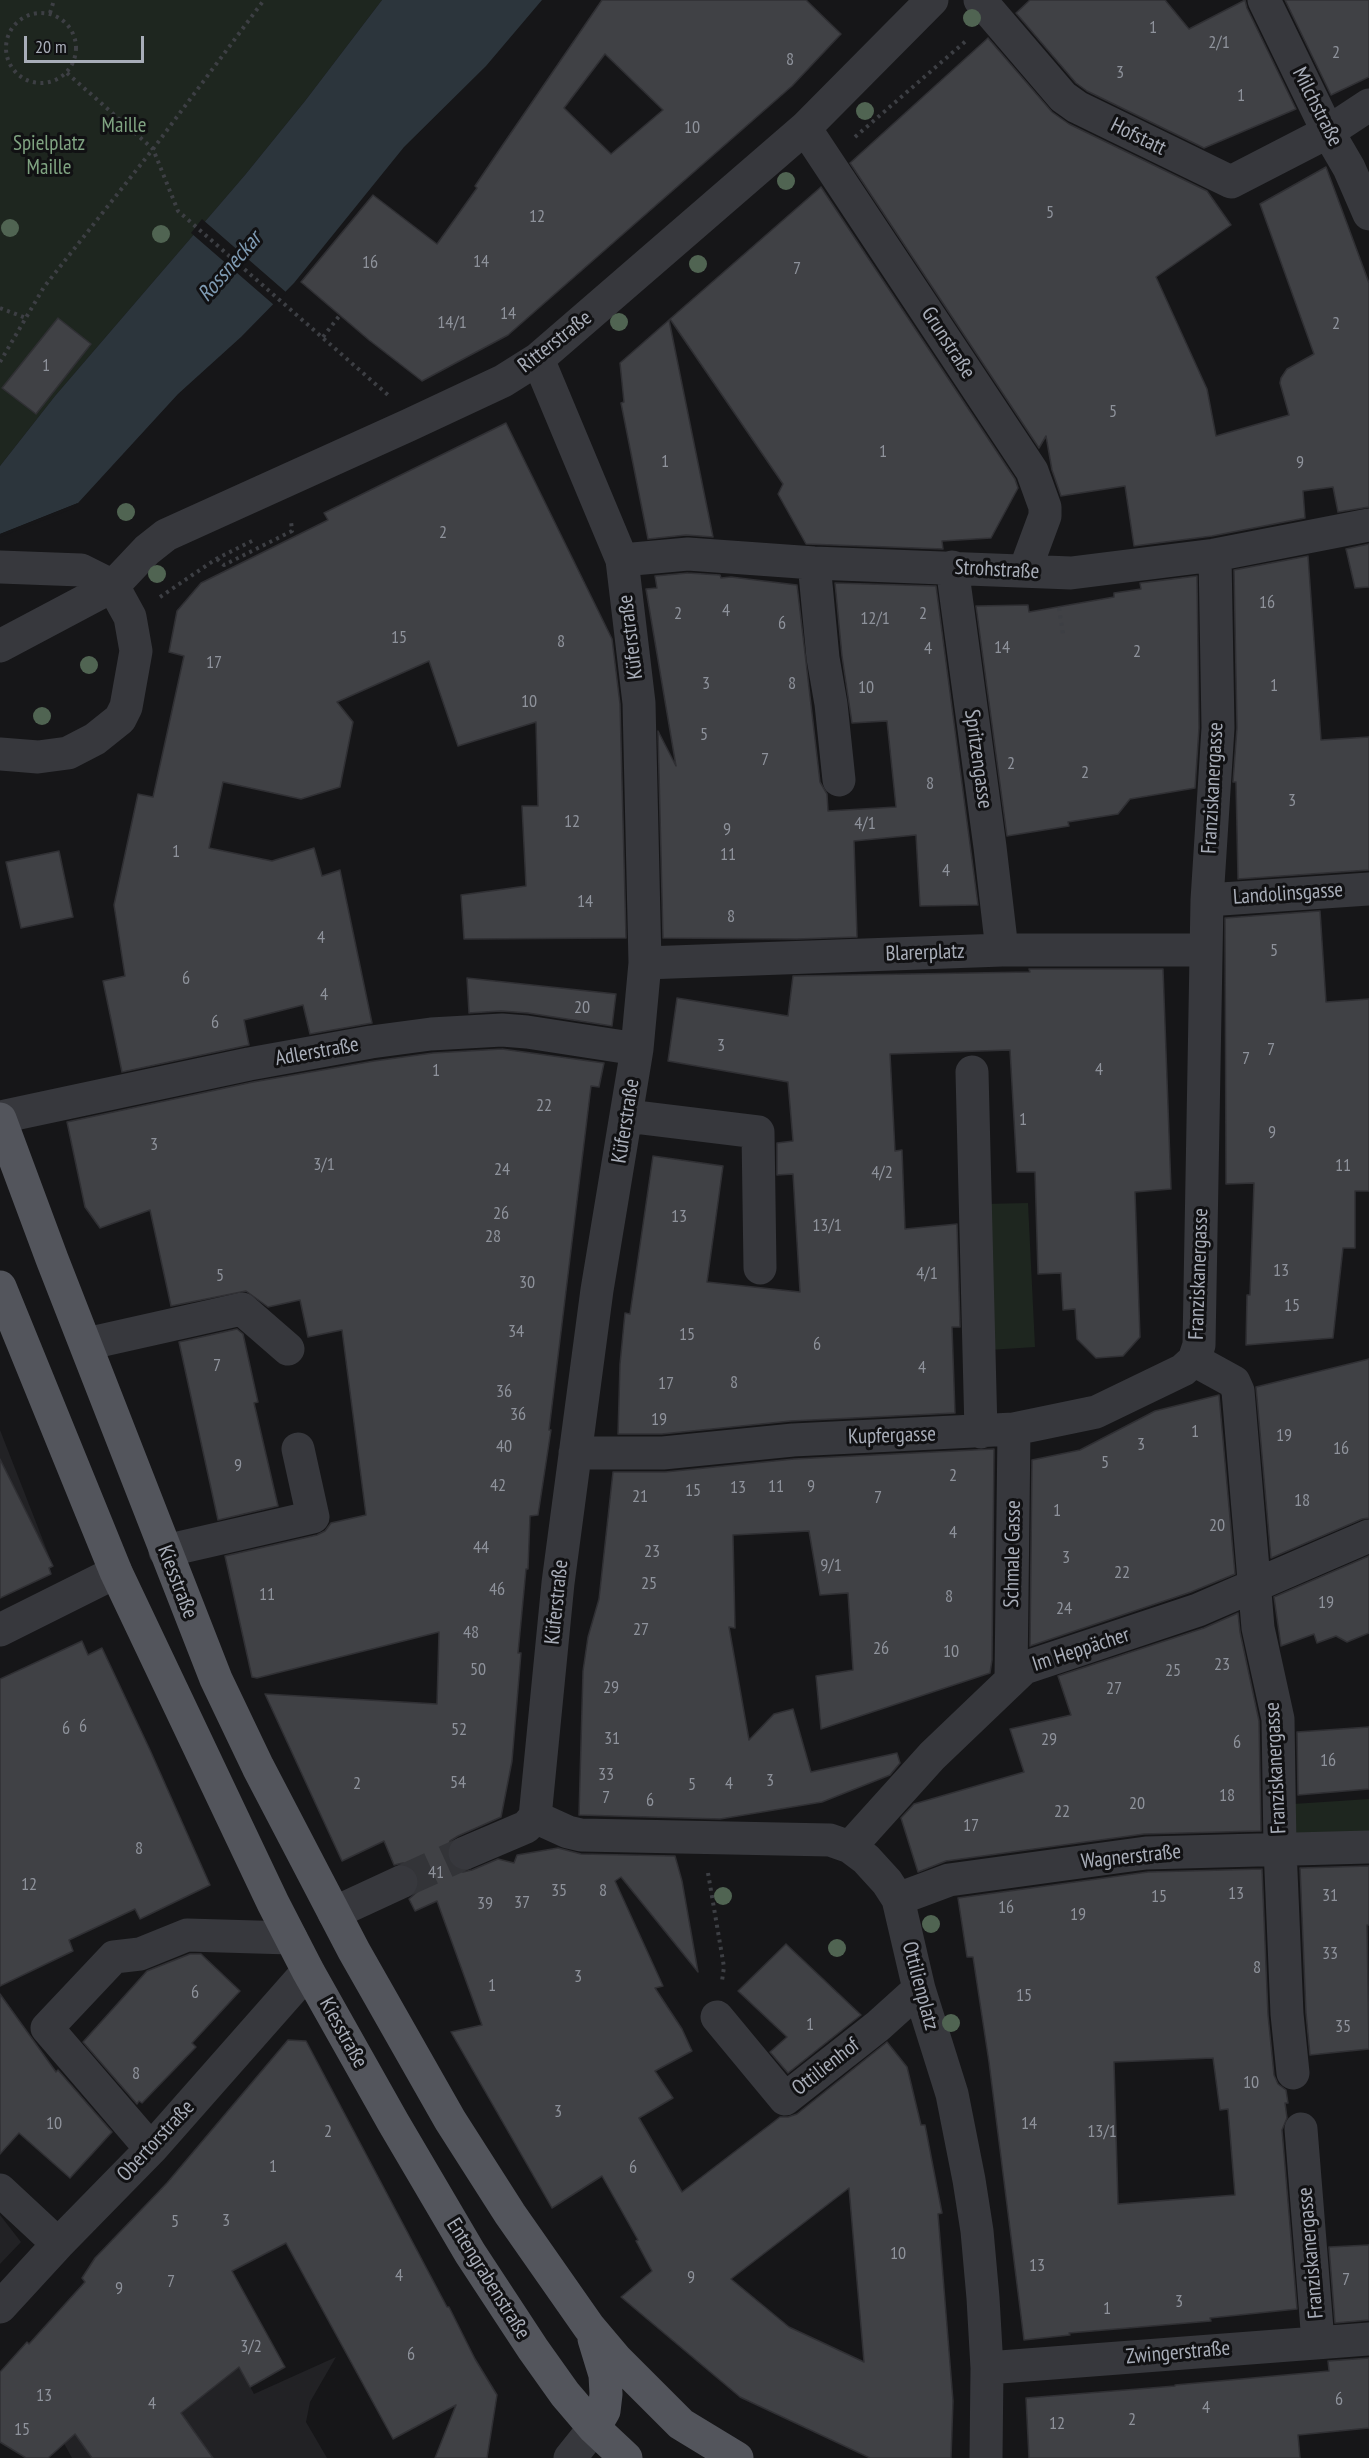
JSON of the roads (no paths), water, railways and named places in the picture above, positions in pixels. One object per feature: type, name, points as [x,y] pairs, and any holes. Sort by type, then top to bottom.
[{"type":"main road","name":"Kiesstraße","points":[[0,1118],[165,1551],[216,1679],[258,1767],[396,2027],[450,2120],[504,2205],[589,2327]]},
{"type":"main road","name":"Kiesstraße","points":[[0,1287],[116,1572],[291,1938],[393,2122]]},
{"type":"main road","name":"Entengrabenstraße","points":[[393,2122],[470,2253],[533,2349],[565,2394],[594,2428],[626,2458]]},
{"type":"main road","points":[[589,2327],[616,2359],[681,2424]]},
{"type":"main road","points":[[589,2327],[600,2353],[605,2375],[604,2411],[594,2428]]},
{"type":"main road","points":[[594,2428],[610,2419],[630,2413],[661,2415],[681,2424],[737,2458]]},
{"type":"street","name":"Ritterstraße","points":[[7,647],[114,586],[147,550],[165,535],[503,381],[538,359],[805,128],[932,0]]},
{"type":"street","name":"Milchstraße","points":[[1264,0],[1328,132],[1350,168],[1369,214]]},
{"type":"street","name":"Hofstatt","points":[[986,9],[1063,97],[1077,107],[1231,182],[1328,132],[1369,105]]},
{"type":"street","name":"Grunstraße","points":[[805,128],[1032,471],[1046,507],[1045,516],[1025,570]]},
{"type":"street","name":"Küferstraße","points":[[536,1817],[558,1583],[597,1290],[638,1050],[645,963],[639,703],[622,560],[538,359]]},
{"type":"street","name":"Strohstraße","points":[[622,560],[688,554],[814,563],[1071,573],[1215,555],[1369,525]]},
{"type":"street","name":"Franziskanergasse","points":[[1215,555],[1218,728],[1205,950],[1199,1345],[1194,1360],[1234,1382],[1238,1391],[1258,1628],[1278,1719],[1280,1848],[1287,2014],[1293,2073]]},
{"type":"street","points":[[814,563],[823,658],[831,704],[839,780]]},
{"type":"street","points":[[0,754],[38,757],[68,753],[95,739],[120,719],[126,707],[136,651],[130,618],[114,586],[81,570],[11,566]]},
{"type":"street","name":"Spritzengasse","points":[[952,567],[1002,950]]},
{"type":"street","points":[[0,590],[61,569]]},
{"type":"street","name":"Landolinsgasse","points":[[1207,900],[1369,889]]},
{"type":"street","name":"Blarerplatz","points":[[645,963],[1002,950],[1205,950]]},
{"type":"street","name":"Adlerstraße","points":[[0,1118],[249,1064],[371,1042],[431,1034],[502,1030],[638,1050]]},
{"type":"street","points":[[972,1072],[981,1432]]},
{"type":"street","points":[[627,1116],[758,1132],[760,1268]]},
{"type":"street","points":[[86,1344],[242,1309],[288,1349]]},
{"type":"street","name":"Kupfergasse","points":[[575,1453],[663,1453],[793,1440],[1014,1429],[1096,1412],[1182,1370],[1194,1360]]},
{"type":"street","name":"Schmale Gasse","points":[[1011,1678],[1014,1429]]},
{"type":"street","points":[[165,1551],[313,1517],[298,1449]]},
{"type":"street","name":"Im Heppächer","points":[[850,1847],[932,1756],[1024,1668],[1172,1620],[1369,1536]]},
{"type":"street","points":[[0,1630],[116,1572]]},
{"type":"street","points":[[465,1853],[526,1827],[536,1817]]},
{"type":"street","name":"Ottilienplatz","points":[[536,1817],[568,1832],[581,1835],[830,1840],[850,1847],[866,1859],[898,1899],[919,1989],[952,2094],[977,2230],[987,2368],[986,2458]]},
{"type":"street","name":"Wagnerstraße","points":[[898,1899],[949,1880],[1146,1853],[1369,1847]]},
{"type":"street","points":[[334,1913],[401,1882]]},
{"type":"street","points":[[151,2149],[47,2028],[114,1957],[140,1954],[187,1935],[291,1938]]},
{"type":"street","name":"Obertorstraße","points":[[0,2307],[151,2149],[308,1971]]},
{"type":"street","name":"Ottilienhof","points":[[717,2018],[785,2099],[878,2025],[919,1989]]},
{"type":"street","name":"Franziskanergasse","points":[[1301,2129],[1318,2342]]},
{"type":"street","points":[[0,2190],[58,2244]]},
{"type":"street","name":"Zwingerstraße","points":[[987,2368],[1369,2339]]},
{"type":"street","points":[[570,2458],[594,2428]]},
{"type":"water","name":"Rossneckar","points":[[382,0],[542,0],[486,66],[404,147],[294,283],[241,337],[178,394],[78,503],[0,534],[0,466],[55,396],[245,175]]},
{"type":"tunnel","points":[[401,1882],[465,1853]]},
{"type":"park label","name":"Maille","points":[[124,126]]},
{"type":"park label","name":"Spielplatz Maille","points":[[49,156]]}]
